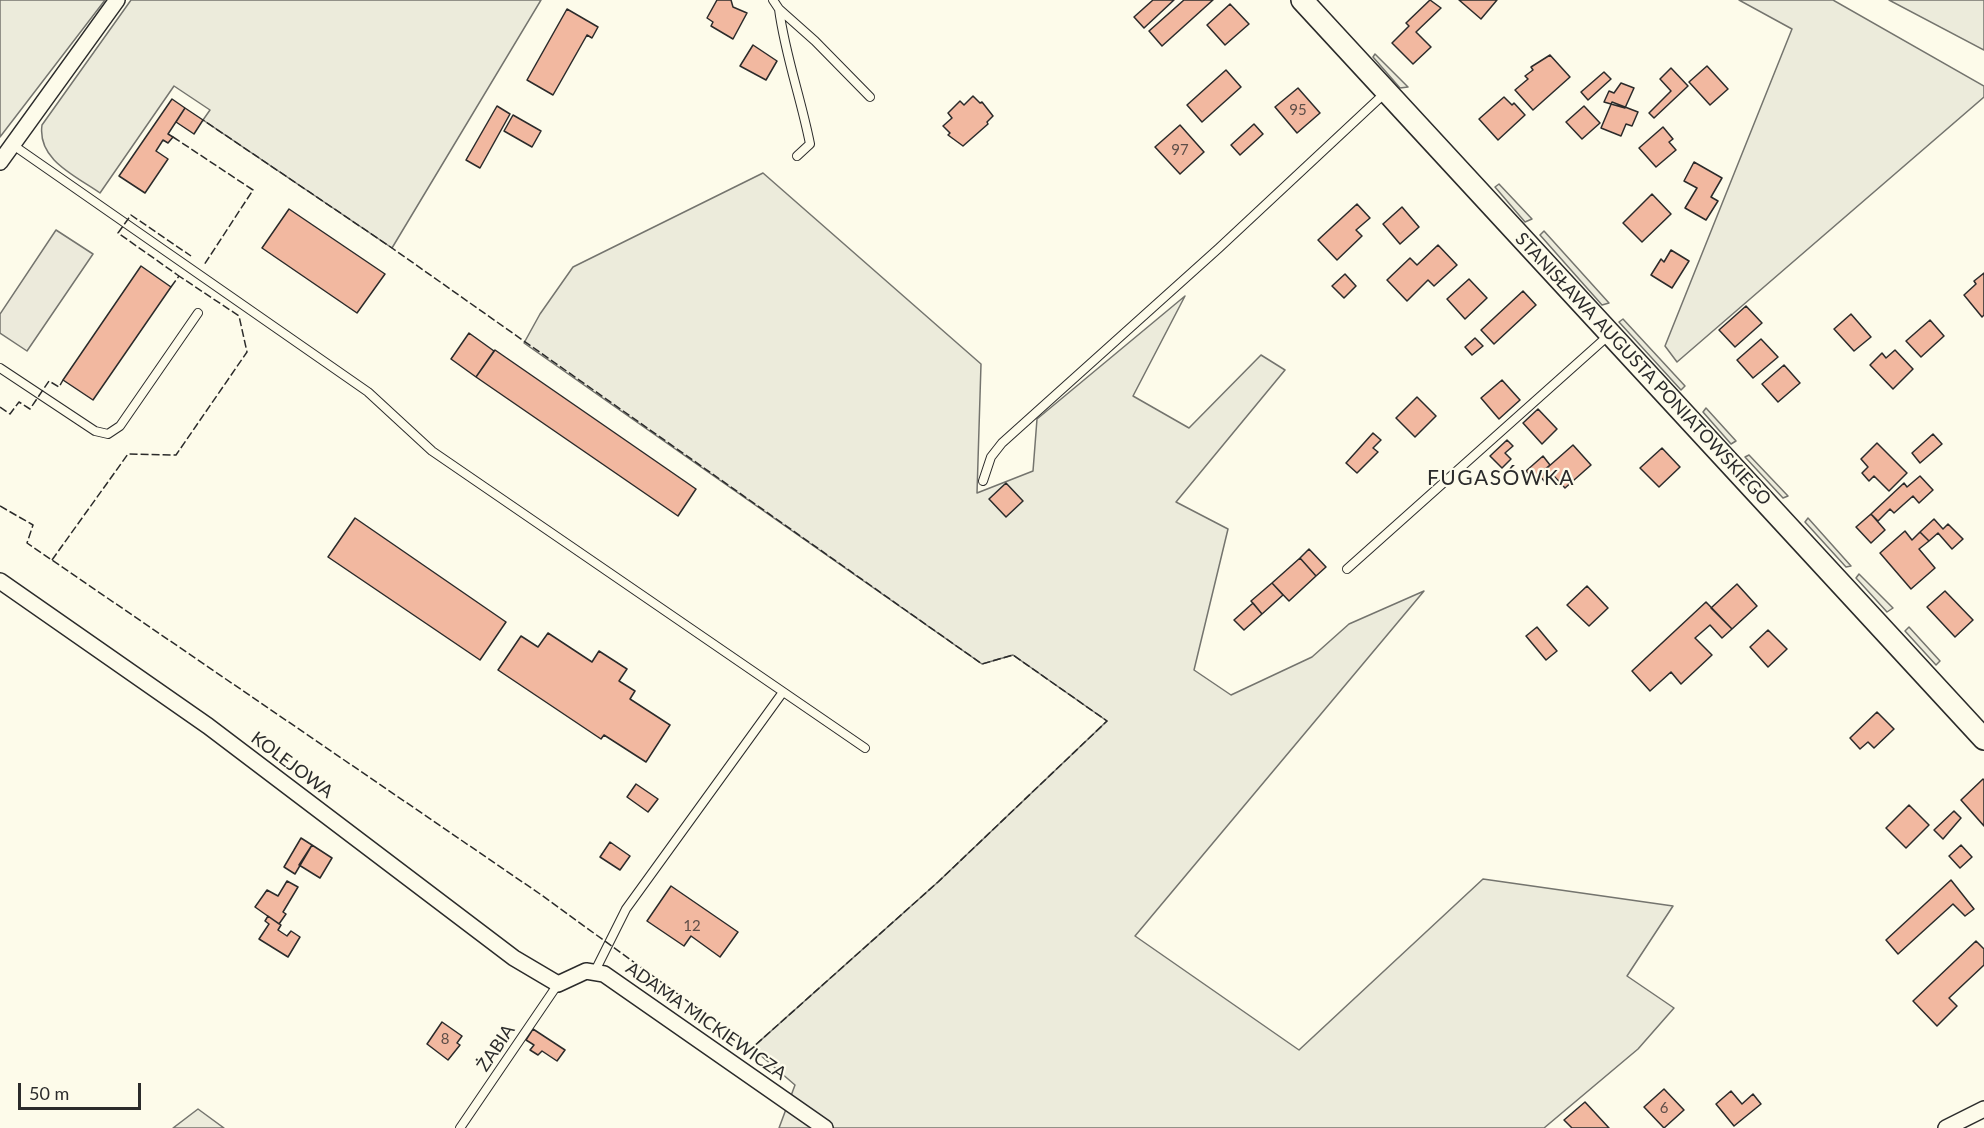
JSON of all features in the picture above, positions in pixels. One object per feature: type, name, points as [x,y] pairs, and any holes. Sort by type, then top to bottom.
[{"type":"main road","name":"STANISŁAWA AUGUSTA PONIATOWSKIEGO","points":[[1302,0],[1984,739]]},
{"type":"street","points":[[0,162],[117,0]]},
{"type":"street","name":"KOLEJOWA","points":[[0,580],[208,726],[514,958],[558,984]]},
{"type":"street","name":"ADAMA MICKIEWICZA","points":[[558,984],[586,971],[595,971],[612,979],[825,1128]]},
{"type":"street","points":[[1946,1128],[1984,1109]]},
{"type":"lane","points":[[773,0],[779,9],[815,41],[870,97]]},
{"type":"lane","points":[[779,9],[784,42],[801,101],[810,144],[797,156]]},
{"type":"lane","points":[[983,481],[991,457],[1002,443],[1219,248],[1386,92]]},
{"type":"lane","points":[[13,145],[368,392],[432,451],[865,748]]},
{"type":"lane","points":[[0,368],[95,431],[108,434],[120,426],[198,313]]},
{"type":"lane","points":[[1347,569],[1610,334]]},
{"type":"lane","points":[[595,971],[626,909],[783,692]]},
{"type":"lane","name":"ŻABIA","points":[[460,1128],[558,984]]},
{"type":"shaded area","points":[[0,0],[105,0],[0,137]]},
{"type":"shaded area","points":[[131,0],[541,0],[392,248],[203,120],[210,110],[174,86],[100,193],[60,166],[46,148],[42,137],[42,125]]},
{"type":"shaded area","points":[[1739,0],[1833,0],[1984,86],[1984,97],[1677,362],[1665,346],[1792,29]]},
{"type":"shaded area","points":[[1889,0],[1984,0],[1984,50]]},
{"type":"shaded area","points":[[1375,54],[1408,87],[1400,88],[1373,57]]},
{"type":"shaded area","points":[[763,173],[981,364],[977,493],[1033,471],[1037,419],[1185,296],[1133,396],[1189,428],[1261,355],[1285,370],[1176,502],[1228,529],[1194,670],[1231,695],[1312,657],[1349,624],[1424,591],[1135,936],[1299,1050],[1483,879],[1673,906],[1627,976],[1674,1008],[1638,1049],[1544,1128],[779,1128],[795,1085],[752,1048],[938,882],[1107,721],[1013,655],[982,664],[524,343],[540,314],[573,267]]},
{"type":"shaded area","points":[[1499,184],[1532,219],[1525,222],[1495,187]]},
{"type":"shaded area","points":[[56,230],[93,254],[27,351],[0,333],[0,314]]},
{"type":"shaded area","points":[[1544,231],[1609,303],[1602,305],[1540,235]]},
{"type":"shaded area","points":[[1623,319],[1685,386],[1681,390],[1619,322]]},
{"type":"shaded area","points":[[1706,408],[1736,441],[1731,444],[1703,412]]},
{"type":"shaded area","points":[[1749,455],[1788,496],[1783,498],[1745,457]]},
{"type":"shaded area","points":[[1808,518],[1851,566],[1846,567],[1805,522]]},
{"type":"shaded area","points":[[1859,574],[1893,608],[1887,612],[1856,578]]},
{"type":"shaded area","points":[[1909,627],[1940,661],[1936,665],[1905,631]]},
{"type":"shaded area","points":[[198,1109],[224,1128],[173,1128]]},
{"type":"building","points":[[717,0],[731,0],[733,7],[747,13],[733,39],[711,26],[713,22],[707,18]]},
{"type":"building","points":[[1153,0],[1174,0],[1144,28],[1134,17]]},
{"type":"building","points":[[1184,0],[1213,0],[1162,46],[1149,31]]},
{"type":"building","points":[[1430,0],[1441,8],[1416,32],[1431,47],[1413,64],[1392,43],[1409,26],[1406,23]]},
{"type":"building","points":[[1459,0],[1497,0],[1481,19]]},
{"type":"building","points":[[1230,4],[1249,24],[1225,45],[1207,25]]},
{"type":"building","points":[[567,9],[598,27],[592,38],[587,35],[553,95],[527,80]]},
{"type":"building","points":[[753,45],[777,61],[766,80],[740,66]]},
{"type":"building","points":[[1550,55],[1570,77],[1533,110],[1515,90],[1528,79],[1525,76],[1533,70],[1531,67]]},
{"type":"building","points":[[1707,66],[1728,89],[1710,105],[1689,82]]},
{"type":"building","points":[[1671,68],[1688,86],[1654,118],[1649,113],[1671,91],[1660,79]]},
{"type":"building","points":[[1226,70],[1241,87],[1202,122],[1187,105]]},
{"type":"building","points":[[1604,72],[1611,79],[1588,100],[1581,92]]},
{"type":"building","points":[[1621,83],[1634,88],[1625,108],[1604,102],[1609,91],[1614,93]]},
{"type":"building","points":[[1298,88],[1320,113],[1297,133],[1275,107]]},
{"type":"building","points":[[973,96],[980,103],[982,102],[993,116],[987,122],[988,124],[963,146],[948,135],[950,133],[943,126],[952,118],[948,113],[960,101],[964,105]]},
{"type":"building","points":[[1504,97],[1512,105],[1514,103],[1525,115],[1498,140],[1479,119]]},
{"type":"building","points":[[172,99],[185,108],[168,134],[173,137],[168,143],[163,140],[156,151],[168,159],[145,193],[119,176]]},
{"type":"building","points":[[1612,102],[1638,112],[1632,126],[1626,124],[1621,136],[1601,128]]},
{"type":"building","points":[[497,106],[510,114],[480,168],[466,160]]},
{"type":"building","points":[[1584,106],[1600,123],[1582,139],[1566,122]]},
{"type":"building","points":[[185,108],[203,120],[194,134],[176,122]]},
{"type":"building","points":[[513,115],[541,131],[532,147],[504,131]]},
{"type":"building","points":[[1254,124],[1263,134],[1240,155],[1231,145]]},
{"type":"building","points":[[1180,125],[1204,152],[1180,174],[1155,147]]},
{"type":"building","points":[[1663,127],[1673,139],[1669,142],[1676,150],[1656,167],[1639,148]]},
{"type":"building","points":[[1694,162],[1722,178],[1711,197],[1718,201],[1706,220],[1685,208],[1697,188],[1684,181]]},
{"type":"building","points":[[1652,194],[1671,214],[1642,242],[1623,223]]},
{"type":"building","points":[[1357,204],[1370,218],[1356,230],[1362,236],[1337,260],[1318,240]]},
{"type":"building","points":[[1402,207],[1419,227],[1400,244],[1383,224]]},
{"type":"building","points":[[289,209],[385,274],[357,313],[262,248]]},
{"type":"building","points":[[1438,245],[1457,265],[1434,286],[1428,280],[1407,301],[1387,280],[1410,258],[1417,265]]},
{"type":"building","points":[[1671,250],[1689,261],[1672,288],[1651,275],[1661,259],[1664,262]]},
{"type":"building","points":[[141,266],[171,287],[93,400],[63,380]]},
{"type":"building","points":[[1984,273],[1984,315],[1982,317],[1964,295],[1976,284],[1974,281]]},
{"type":"building","points":[[1345,274],[1356,286],[1344,298],[1332,286]]},
{"type":"building","points":[[1469,279],[1487,298],[1465,319],[1447,299]]},
{"type":"building","points":[[1523,291],[1536,305],[1494,344],[1481,330]]},
{"type":"building","points":[[1746,306],[1762,323],[1735,347],[1719,330]]},
{"type":"building","points":[[1851,314],[1871,337],[1854,351],[1834,329]]},
{"type":"building","points":[[1930,320],[1944,336],[1921,357],[1906,341]]},
{"type":"building","points":[[469,333],[494,351],[476,377],[451,359]]},
{"type":"building","points":[[1475,338],[1483,346],[1472,355],[1465,347]]},
{"type":"building","points":[[1761,339],[1778,357],[1753,378],[1737,360]]},
{"type":"building","points":[[495,350],[696,489],[678,516],[476,377]]},
{"type":"building","points":[[1895,350],[1913,369],[1893,389],[1870,365],[1882,353],[1886,358]]},
{"type":"building","points":[[1784,365],[1800,383],[1778,402],[1762,384]]},
{"type":"building","points":[[1502,380],[1520,400],[1499,419],[1481,398]]},
{"type":"building","points":[[1417,397],[1436,416],[1415,437],[1396,418]]},
{"type":"building","points":[[1538,409],[1557,429],[1542,444],[1523,423]]},
{"type":"building","points":[[1373,433],[1381,440],[1373,448],[1378,452],[1357,473],[1346,463]]},
{"type":"building","points":[[1933,434],[1942,444],[1920,463],[1912,453]]},
{"type":"building","points":[[1507,440],[1513,446],[1505,453],[1511,459],[1502,468],[1490,456]]},
{"type":"building","points":[[1877,443],[1907,473],[1889,491],[1874,476],[1869,481],[1862,473],[1868,467],[1861,459]]},
{"type":"building","points":[[1573,445],[1591,465],[1565,488],[1553,475],[1545,482],[1539,475]]},
{"type":"building","points":[[1662,448],[1680,467],[1659,487],[1640,468]]},
{"type":"building","points":[[1543,456],[1550,465],[1533,479],[1526,471]]},
{"type":"building","points":[[1920,476],[1933,490],[1919,503],[1913,496],[1894,513],[1890,509],[1878,521],[1871,514],[1904,483],[1907,487]]},
{"type":"building","points":[[1006,483],[1023,501],[1006,517],[989,499]]},
{"type":"building","points":[[1871,514],[1885,530],[1871,543],[1856,527]]},
{"type":"building","points":[[355,518],[506,622],[480,660],[328,557]]},
{"type":"building","points":[[1934,519],[1943,529],[1948,524],[1963,539],[1952,549],[1938,533],[1929,541],[1920,532]]},
{"type":"building","points":[[1905,531],[1912,540],[1920,532],[1929,541],[1919,549],[1935,568],[1911,589],[1880,553]]},
{"type":"building","points":[[1309,549],[1326,567],[1316,576],[1300,558]]},
{"type":"building","points":[[1300,558],[1316,576],[1289,601],[1272,583]]},
{"type":"building","points":[[1272,583],[1283,595],[1262,614],[1251,601]]},
{"type":"building","points":[[1737,584],[1757,606],[1732,629],[1711,608]]},
{"type":"building","points":[[1587,586],[1608,608],[1589,626],[1567,605]]},
{"type":"building","points":[[1945,591],[1973,620],[1955,637],[1927,607]]},
{"type":"building","points":[[1706,602],[1732,629],[1722,638],[1710,625],[1695,638],[1712,655],[1681,684],[1671,672],[1650,691],[1632,671]]},
{"type":"building","points":[[1253,603],[1262,614],[1244,630],[1234,620]]},
{"type":"building","points":[[1537,627],[1557,651],[1546,660],[1526,636]]},
{"type":"building","points":[[1768,630],[1787,649],[1768,667],[1750,647]]},
{"type":"building","points":[[548,633],[592,662],[599,651],[627,669],[619,681],[635,691],[630,699],[670,725],[646,762],[604,735],[601,739],[498,670],[521,636],[538,647]]},
{"type":"building","points":[[1877,712],[1894,729],[1874,748],[1868,742],[1860,749],[1850,738]]},
{"type":"building","points":[[1984,780],[1984,826],[1961,800]]},
{"type":"building","points":[[636,784],[658,799],[648,812],[627,797]]},
{"type":"building","points":[[1909,805],[1929,825],[1906,848],[1886,828]]},
{"type":"building","points":[[1954,811],[1961,818],[1943,839],[1934,830]]},
{"type":"building","points":[[301,838],[312,845],[295,874],[284,867]]},
{"type":"building","points":[[610,842],[630,856],[620,870],[600,857]]},
{"type":"building","points":[[312,845],[332,858],[320,878],[299,865]]},
{"type":"building","points":[[1961,845],[1972,857],[1960,868],[1949,856]]},
{"type":"building","points":[[1951,880],[1974,909],[1965,916],[1953,904],[1898,954],[1886,940]]},
{"type":"building","points":[[287,881],[298,887],[283,912],[286,914],[279,924],[255,907],[267,890],[278,896]]},
{"type":"building","points":[[671,886],[738,932],[720,957],[691,936],[684,946],[647,921]]},
{"type":"building","points":[[268,916],[281,925],[278,930],[287,936],[291,931],[300,937],[288,957],[259,939],[269,924],[265,921]]},
{"type":"building","points":[[1976,941],[1984,949],[1984,965],[1949,998],[1957,1006],[1937,1026],[1913,1001]]},
{"type":"building","points":[[442,1022],[462,1036],[457,1043],[460,1045],[448,1060],[427,1044]]},
{"type":"building","points":[[533,1029],[565,1050],[557,1061],[542,1051],[538,1055],[530,1050],[534,1045],[526,1040]]},
{"type":"building","points":[[1664,1089],[1684,1110],[1664,1128],[1644,1107]]},
{"type":"building","points":[[1731,1091],[1742,1104],[1753,1094],[1761,1104],[1734,1126],[1716,1104]]},
{"type":"building","points":[[1585,1102],[1609,1128],[1572,1128],[1564,1120]]},
{"type":"fence","points":[[0,506],[33,525],[27,543],[540,894],[752,1048],[938,882],[1107,721],[1013,655],[982,664],[392,248],[203,120]]},
{"type":"fence","points":[[173,137],[253,190],[204,265]]},
{"type":"fence","points":[[171,287],[179,276],[118,233],[131,215],[191,256]]},
{"type":"fence","points":[[52,560],[128,454],[176,455],[247,352],[239,316],[179,276]]},
{"type":"fence","points":[[0,407],[10,414],[19,402],[30,409],[49,381],[59,387],[63,380]]},
{"type":"district","name":"FUGASÓWKA","points":[[1501,478]]}]
